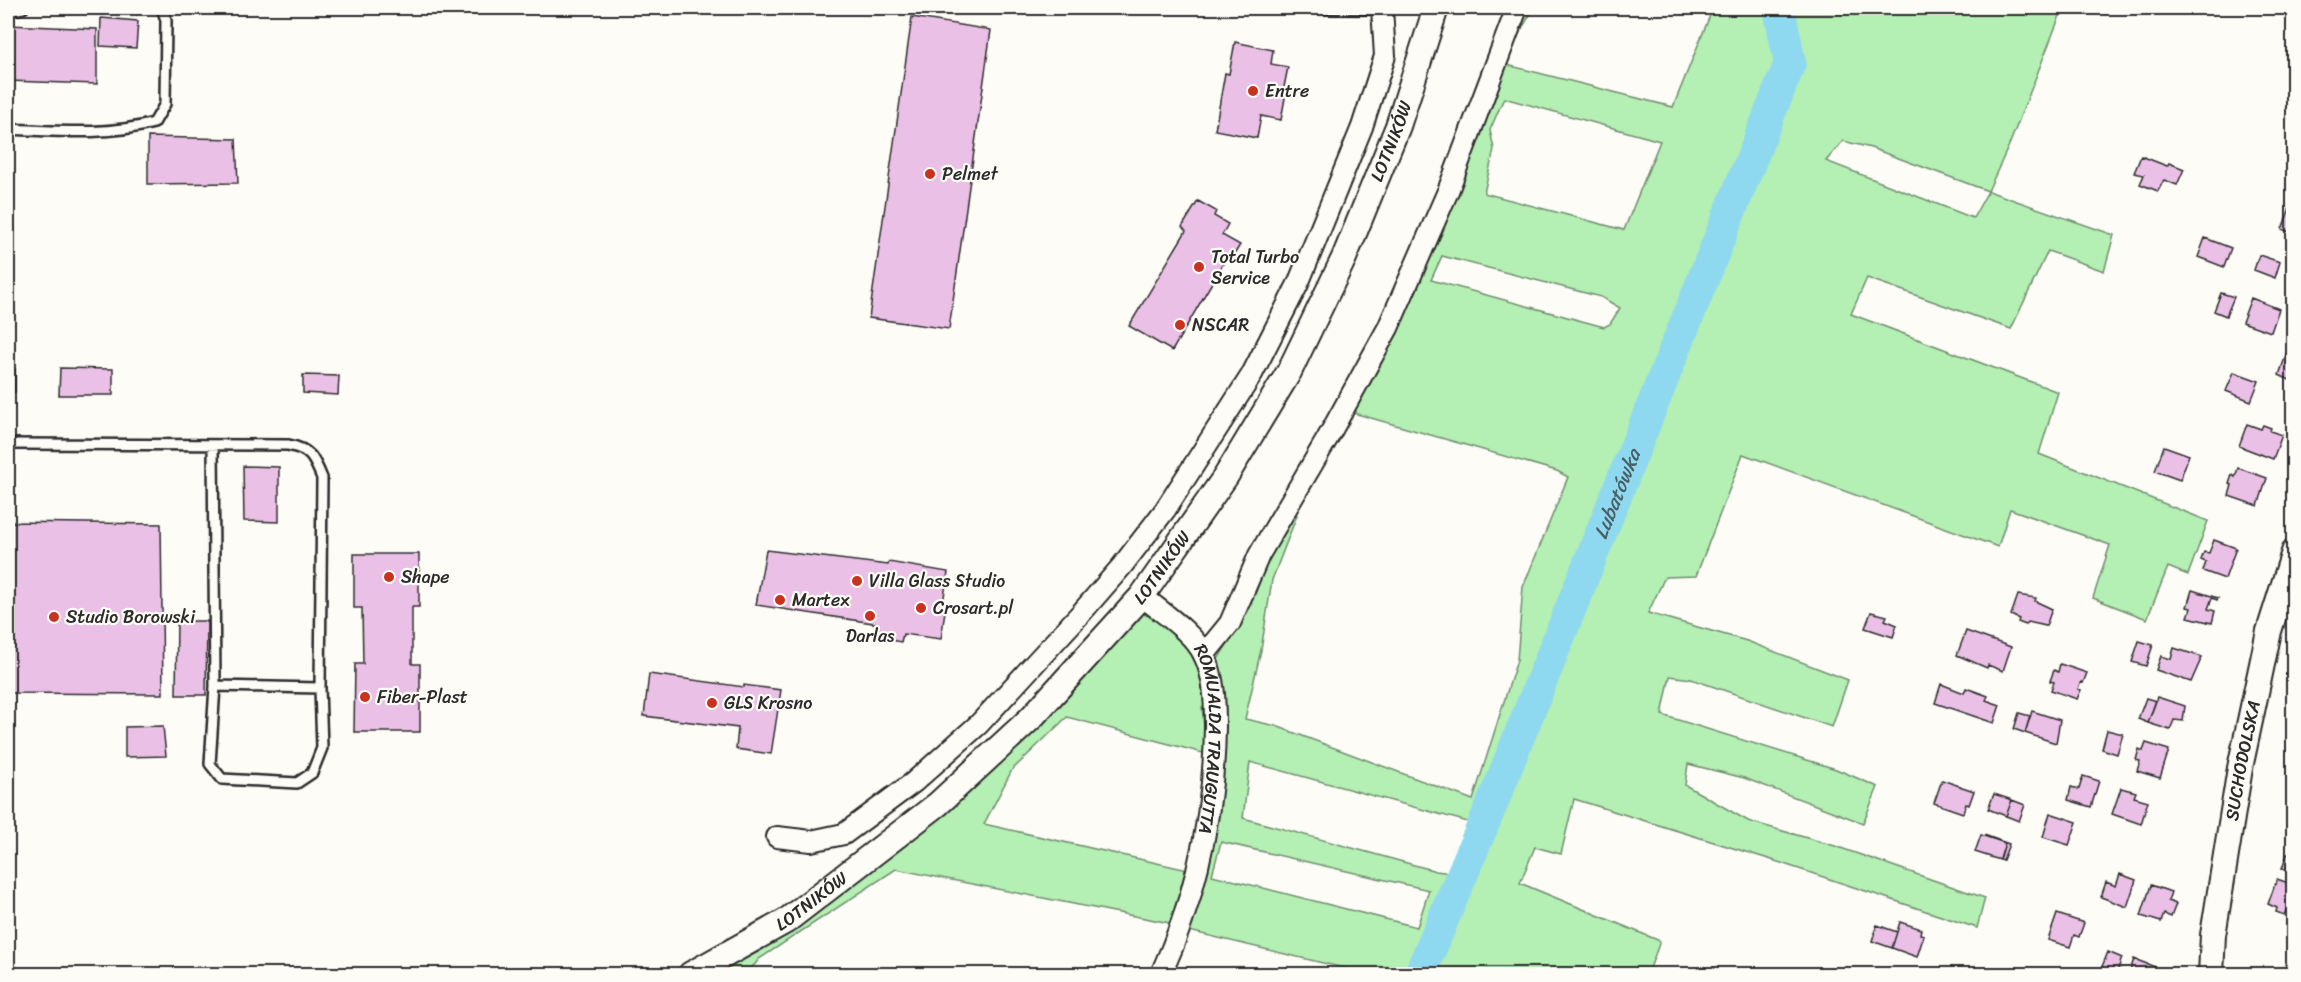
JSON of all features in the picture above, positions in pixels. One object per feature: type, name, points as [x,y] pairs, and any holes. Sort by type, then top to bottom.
[{"type":"street","points":[[777,837],[811,841],[844,834],[914,782],[979,724],[1083,612],[1165,510],[1251,376],[1298,284],[1362,127],[1385,56],[1382,8]]},
{"type":"street","name":"LOTNIKÓW","points":[[691,975],[786,921],[938,804],[1031,718],[1142,596],[1226,476],[1294,362],[1344,258],[1398,126],[1436,8]]},
{"type":"street","points":[[1204,655],[1230,623],[1259,555],[1327,439],[1388,328],[1448,191],[1517,8]]},
{"type":"street","name":"SUCHODOLSKA","points":[[2211,975],[2213,935],[2240,768],[2268,636],[2294,552]]},
{"type":"street","name":"ROMUALDA TRAUGUTTA","points":[[1142,596],[1196,642],[1204,655],[1212,679],[1215,710],[1215,770],[1206,835],[1177,939],[1161,975]]},
{"type":"lane","points":[[8,11],[23,8]]},
{"type":"lane","points":[[8,129],[98,133],[128,130],[154,123],[165,104],[166,20],[162,8]]},
{"type":"lane","points":[[1315,8],[1382,8]]},
{"type":"lane","points":[[8,444],[288,445],[302,448],[314,459],[322,478],[320,688],[322,748],[312,773],[297,783],[222,779],[210,764],[215,686],[213,445]]},
{"type":"lane","points":[[215,686],[320,688]]},
{"type":"green space","points":[[1524,8],[1534,8],[1513,44],[1507,65],[1673,107],[1713,8],[2063,8],[2010,143],[1988,191],[2114,235],[2104,271],[2048,251],[2011,329],[1867,278],[1851,314],[2058,392],[2039,454],[2208,521],[2188,575],[2168,567],[2147,619],[2093,598],[2110,545],[2010,509],[1998,547],[1743,454],[1696,576],[1665,577],[1648,613],[1747,641],[1848,680],[1832,727],[1691,679],[1670,676],[1662,715],[1836,769],[1878,787],[1863,823],[1744,778],[1688,764],[1685,785],[1748,821],[1835,846],[1985,898],[1977,928],[1772,860],[1574,799],[1561,854],[1535,847],[1520,883],[1660,941],[1648,974],[1369,974],[1189,931],[1213,831],[1224,760],[1226,725],[1224,691],[1218,659],[1250,608],[1274,542],[1292,512],[1297,515],[1272,580],[1261,650],[1245,719],[1276,726],[1473,800],[1517,660],[1523,587],[1568,477],[1557,471],[1350,412]],"holes":[[[1504,98],[1660,141],[1624,230],[1484,193],[1494,149],[1490,130]],[[1843,141],[1871,148],[1988,191],[1973,218],[1826,161]],[[1442,256],[1601,297],[1620,308],[1610,324],[1604,327],[1431,280]],[[1250,762],[1468,822],[1465,840],[1451,873],[1436,871],[1243,818]],[[1221,842],[1429,890],[1417,927],[1212,875]]]},
{"type":"green space","points":[[1141,613],[1162,623],[1172,631],[1189,648],[1195,658],[1206,687],[1208,709],[1202,707],[1207,754],[1067,717],[1012,770],[984,824],[1188,870],[1175,924],[896,869],[759,959],[750,969],[738,973],[712,974],[910,839],[1053,714]]},
{"type":"building","name":"Pelmet","points":[[912,17],[991,30],[949,329],[869,318]]},
{"type":"building","points":[[101,18],[138,21],[136,48],[100,46]]},
{"type":"building","points":[[8,25],[97,29],[97,84],[8,81]]},
{"type":"building","name":"Entre","points":[[1235,42],[1273,50],[1271,64],[1288,67],[1282,97],[1285,98],[1281,120],[1261,116],[1257,138],[1215,130],[1225,73],[1229,74]]},
{"type":"building","points":[[148,137],[236,139],[238,183],[148,184]]},
{"type":"building","points":[[2141,156],[2167,166],[2169,163],[2184,169],[2177,185],[2164,180],[2158,191],[2140,184],[2144,175],[2134,173]]},
{"type":"building","points":[[1198,201],[1216,211],[1214,216],[1228,224],[1222,235],[1240,245],[1232,258],[1228,255],[1172,351],[1129,326],[1186,231],[1182,227]]},
{"type":"building","points":[[2290,208],[2294,209],[2294,234],[2282,229]]},
{"type":"building","points":[[2205,238],[2231,248],[2224,267],[2198,257]]},
{"type":"building","points":[[2259,255],[2280,262],[2275,278],[2254,270]]},
{"type":"building","points":[[2221,293],[2234,297],[2226,316],[2214,311]]},
{"type":"building","points":[[2251,298],[2279,309],[2271,332],[2242,322]]},
{"type":"building","points":[[2287,352],[2294,354],[2294,382],[2279,375]]},
{"type":"building","points":[[60,368],[113,369],[113,395],[59,395]]},
{"type":"building","points":[[8,369],[15,369],[15,392],[8,392]]},
{"type":"building","points":[[2234,372],[2259,381],[2251,401],[2226,391]]},
{"type":"building","points":[[303,375],[339,376],[338,395],[303,393]]},
{"type":"building","points":[[2247,424],[2261,429],[2263,425],[2271,428],[2270,431],[2282,435],[2273,459],[2239,446]]},
{"type":"building","points":[[2164,446],[2189,455],[2180,480],[2155,471]]},
{"type":"building","points":[[243,466],[279,467],[279,522],[244,521]]},
{"type":"building","points":[[2238,468],[2267,478],[2258,506],[2229,496],[2232,485],[2229,484]]},
{"type":"building","points":[[8,522],[161,524],[163,694],[8,693]]},
{"type":"building","points":[[2214,540],[2236,548],[2225,579],[2203,571],[2206,562],[2201,560],[2204,552],[2209,553]]},
{"type":"building","points":[[766,550],[888,565],[889,562],[948,572],[941,639],[903,634],[901,642],[878,638],[879,624],[756,605]]},
{"type":"building","points":[[354,554],[419,554],[419,607],[412,607],[412,664],[420,664],[420,732],[354,732],[355,664],[363,664],[362,608],[354,608]]},
{"type":"building","points":[[2192,590],[2218,598],[2217,600],[2212,598],[2208,609],[2215,611],[2212,623],[2188,617],[2191,608],[2187,607]]},
{"type":"building","points":[[2018,595],[2036,598],[2035,601],[2052,609],[2046,626],[2028,622],[2026,625],[2018,622],[2019,619],[2011,615]]},
{"type":"building","points":[[1871,612],[1887,616],[1885,620],[1897,625],[1893,637],[1865,628]]},
{"type":"building","points":[[177,621],[207,621],[206,695],[176,695]]},
{"type":"building","points":[[1966,631],[2011,647],[2003,671],[1988,665],[1987,668],[1957,655]]},
{"type":"building","points":[[2139,641],[2153,645],[2146,666],[2132,662]]},
{"type":"building","points":[[2174,648],[2202,657],[2191,682],[2156,670],[2161,656],[2171,659]]},
{"type":"building","points":[[2060,664],[2087,673],[2078,689],[2081,690],[2077,699],[2051,690],[2054,682],[2050,681],[2054,670],[2058,672]]},
{"type":"building","name":"GLS Krosno","points":[[649,674],[781,690],[771,754],[736,749],[738,728],[644,716]]},
{"type":"building","points":[[1941,684],[1964,693],[1966,688],[1988,696],[1986,700],[2000,705],[1994,723],[1935,703]]},
{"type":"building","points":[[2157,697],[2185,706],[2183,721],[2174,720],[2170,730],[2148,723]]},
{"type":"building","points":[[2146,698],[2156,701],[2148,723],[2138,719]]},
{"type":"building","points":[[2032,711],[2060,720],[2056,743],[2025,733]]},
{"type":"building","points":[[2019,713],[2030,716],[2025,733],[2014,729]]},
{"type":"building","points":[[163,726],[166,756],[125,757],[125,727]]},
{"type":"building","points":[[2107,730],[2123,734],[2117,754],[2102,749]]},
{"type":"building","points":[[2146,743],[2169,750],[2160,778],[2137,771],[2140,761],[2136,760],[2139,749],[2143,751]]},
{"type":"building","points":[[2083,776],[2099,781],[2091,807],[2068,800],[2071,787],[2079,789]]},
{"type":"building","points":[[1942,780],[1974,791],[1963,813],[1934,803]]},
{"type":"building","points":[[2121,788],[2136,792],[2134,797],[2148,801],[2141,824],[2112,814]]},
{"type":"building","points":[[1994,794],[2012,800],[2006,816],[1988,809]]},
{"type":"building","points":[[2012,800],[2025,805],[2019,821],[2006,816]]},
{"type":"building","points":[[2050,813],[2077,822],[2069,845],[2043,837]]},
{"type":"building","points":[[1981,835],[2005,843],[2000,860],[1975,852]]},
{"type":"building","points":[[1984,835],[2009,844],[2003,860],[2000,859],[2005,843]]},
{"type":"building","points":[[2287,854],[2294,856],[2294,873],[2282,869]]},
{"type":"building","points":[[2120,874],[2136,880],[2127,907],[2101,897],[2106,882],[2116,886]]},
{"type":"building","points":[[2277,879],[2294,885],[2294,914],[2286,911],[2284,915],[2276,912],[2277,908],[2268,904]]},
{"type":"building","points":[[2151,885],[2171,892],[2168,901],[2176,904],[2171,917],[2164,914],[2161,922],[2141,916]]},
{"type":"building","points":[[2057,914],[2084,923],[2079,937],[2074,935],[2070,947],[2048,940]]},
{"type":"building","points":[[1900,922],[1921,929],[1920,934],[1924,935],[1917,957],[1892,948]]},
{"type":"building","points":[[1877,925],[1897,932],[1892,948],[1872,941]]},
{"type":"building","points":[[2108,952],[2122,958],[2118,969],[2129,974],[2116,974],[2101,969]]},
{"type":"building","points":[[2134,959],[2163,970],[2161,974],[2129,974]]},
{"type":"building","points":[[2262,969],[2281,974],[2260,974]]},
{"type":"waterway","name":"Lubatówka","points":[[1420,974],[1492,804],[1790,63],[1779,8]]},
{"type":"place","name":"Entre","points":[[1253,91]]},
{"type":"place","name":"Pelmet","points":[[930,174]]},
{"type":"place","name":"Total Turbo Service","points":[[1199,267]]},
{"type":"place","name":"NSCAR","points":[[1180,325]]},
{"type":"place","name":"Shape","points":[[389,577]]},
{"type":"place","name":"Villa Glass Studio","points":[[857,581]]},
{"type":"place","name":"Martex","points":[[780,600]]},
{"type":"place","name":"Crosart.pl","points":[[921,608]]},
{"type":"place","name":"Darlas","points":[[870,616]]},
{"type":"place","name":"Studio Borowski","points":[[54,617]]},
{"type":"place","name":"Fiber-Plast","points":[[365,697]]},
{"type":"place","name":"GLS Krosno","points":[[712,703]]}]
